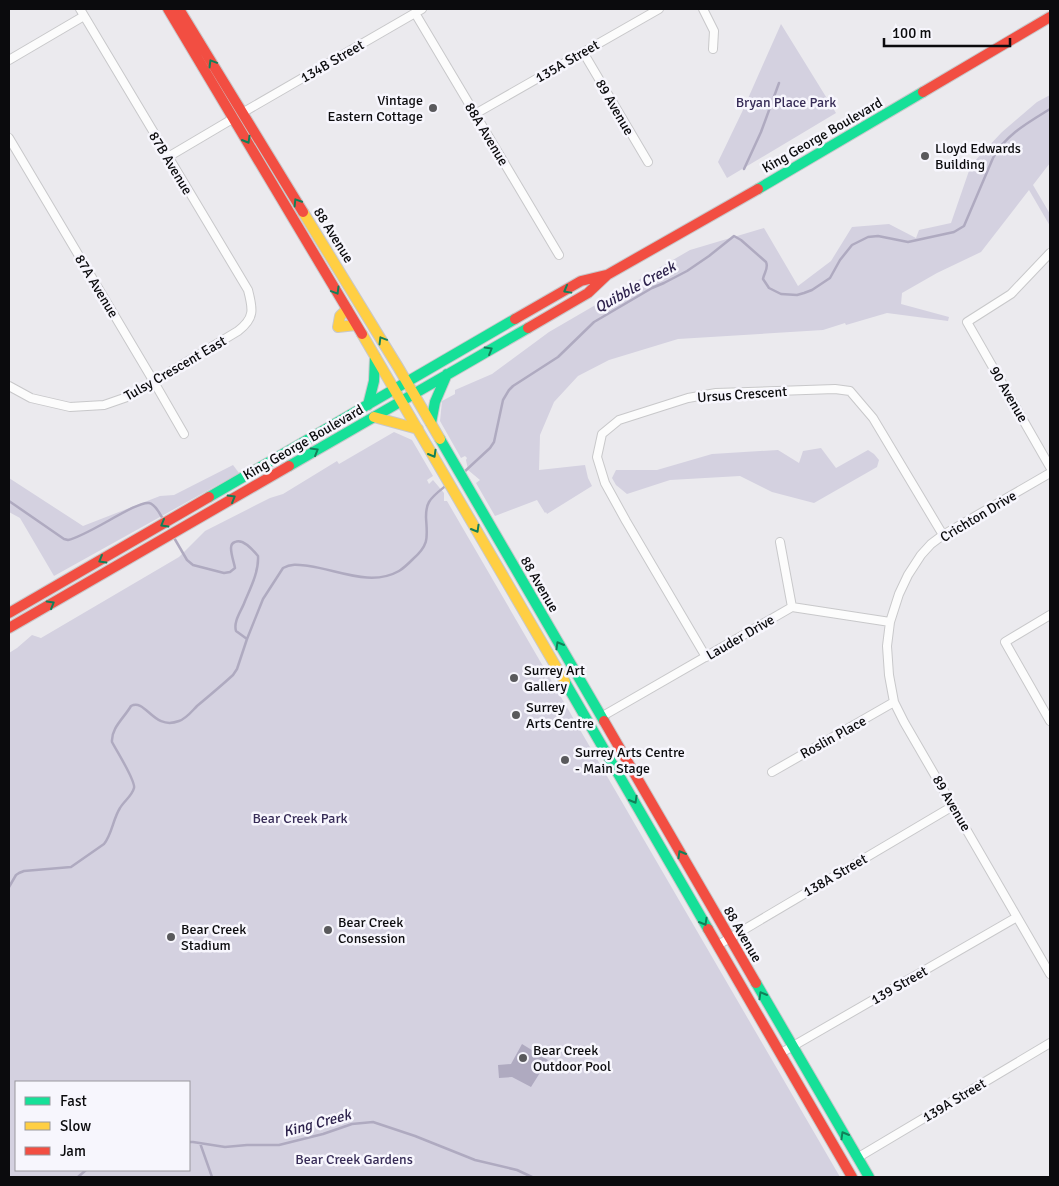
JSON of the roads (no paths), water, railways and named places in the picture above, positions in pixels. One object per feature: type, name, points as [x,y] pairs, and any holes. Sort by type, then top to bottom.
[{"type":"main road","name":"88 Avenue","points":[[168,9],[342,273],[462,475],[869,1177]]},
{"type":"main road","name":"88 Avenue","points":[[182,10],[238,115],[356,325],[402,401],[852,1177]]},
{"type":"main road","name":"King George Boulevard","points":[[9,628],[588,293],[607,275],[1050,18]]},
{"type":"main road","name":"King George Boulevard","points":[[9,613],[581,281],[607,275]]},
{"type":"main road","points":[[347,309],[340,316],[338,327],[356,325]]},
{"type":"main road","points":[[368,405],[374,381],[375,357]]},
{"type":"main road","points":[[431,423],[435,402],[447,374]]},
{"type":"main road","points":[[374,416],[418,429]]},
{"type":"main road","points":[[583,712],[601,717]]},
{"type":"street","name":"135A Street","points":[[476,114],[659,9]]},
{"type":"street","points":[[703,9],[714,31],[713,49]]},
{"type":"street","name":"134B Street","points":[[168,157],[418,11]]},
{"type":"street","name":"88A Avenue","points":[[418,11],[559,255]]},
{"type":"street","points":[[9,60],[82,12]]},
{"type":"street","name":"87B Avenue","points":[[82,12],[248,290],[252,305],[250,320]]},
{"type":"street","name":"89 Avenue","points":[[583,52],[648,162]]},
{"type":"street","name":"87A Avenue","points":[[9,138],[184,434]]},
{"type":"street","name":"90 Avenue","points":[[1050,253],[1011,294],[967,322],[1050,467]]},
{"type":"street","name":"Tulsy Crescent East","points":[[9,386],[32,398],[70,407],[104,405],[130,396],[238,331],[250,320]]},
{"type":"street","name":"Ursus Crescent","points":[[706,657],[605,483],[597,457],[602,434],[619,420],[688,398],[716,394],[835,389],[850,391],[873,418],[943,535]]},
{"type":"street","name":"Crichton Drive","points":[[890,622],[899,594],[908,575],[931,544],[943,535],[1050,473]]},
{"type":"street","points":[[780,542],[792,607],[890,622]]},
{"type":"street","name":"Lauder Drive","points":[[601,717],[792,607]]},
{"type":"street","points":[[1050,615],[1005,642],[1050,721]]},
{"type":"street","name":"89 Avenue","points":[[890,622],[887,646],[889,676],[894,702],[1050,974]]},
{"type":"street","name":"Roslin Place","points":[[772,772],[894,702]]},
{"type":"street","name":"138A Street","points":[[718,945],[953,806]]},
{"type":"street","name":"139 Street","points":[[781,1053],[1017,917]]},
{"type":"street","name":"139A Street","points":[[857,1158],[1050,1043]]},
{"type":"waterway","points":[[744,169],[761,132],[779,83]]},
{"type":"waterway","name":"Quibble Creek","points":[[463,473],[494,442],[503,400],[509,390],[558,357],[594,322],[652,288],[687,271],[734,236],[766,262],[767,268],[763,279],[769,288],[781,294],[797,295],[812,290],[830,278],[840,260],[852,245],[868,237],[878,236],[908,242],[954,232],[964,226],[993,158],[1004,142],[1018,130],[1050,109]]},
{"type":"waterway","points":[[9,887],[16,875],[24,871],[71,867],[107,840],[118,812],[132,794],[134,788],[129,772],[112,742],[116,728],[131,706],[141,706],[156,719],[163,722],[179,721],[233,675],[237,669],[263,599],[286,566],[302,565],[366,578],[388,576],[401,570],[418,554],[425,544],[427,535],[427,506],[433,497],[448,484]]},
{"type":"waterway","points":[[9,501],[68,540],[143,504],[152,504],[164,521]]},
{"type":"waterway","points":[[173,536],[187,560],[193,565],[224,573],[230,572],[235,568],[231,553],[234,542],[244,543],[258,556],[254,579],[235,627],[236,631],[247,639]]},
{"type":"waterway","name":"King Creek","points":[[190,1142],[225,1147],[279,1145],[323,1134],[352,1124],[373,1122],[415,1136],[475,1160],[517,1170],[532,1177]]},
{"type":"waterway","points":[[200,1143],[212,1177]]},
{"type":"waterway","name":"King Creek","points":[[78,1177],[85,1171]]},
{"type":"place","name":"Vintage Eastern Cottage","points":[[433,108]]},
{"type":"place","name":"Lloyd Edwards Building","points":[[925,156]]},
{"type":"place","name":"Surrey Art Gallery","points":[[514,678]]},
{"type":"place","name":"Surrey Arts Centre","points":[[516,715]]},
{"type":"place","name":"Surrey Arts Centre - Main Stage","points":[[565,760]]},
{"type":"place","name":"Bear Creek Consession","points":[[328,930]]},
{"type":"place","name":"Bear Creek Stadium","points":[[171,937]]},
{"type":"place","name":"Bear Creek Outdoor Pool","points":[[523,1058]]},
{"type":"park label","name":"Bryan Place Park","points":[[786,102]]},
{"type":"park label","name":"Bear Creek Park","points":[[300,818]]},
{"type":"park label","name":"Bear Creek Gardens","points":[[354,1159]]}]
